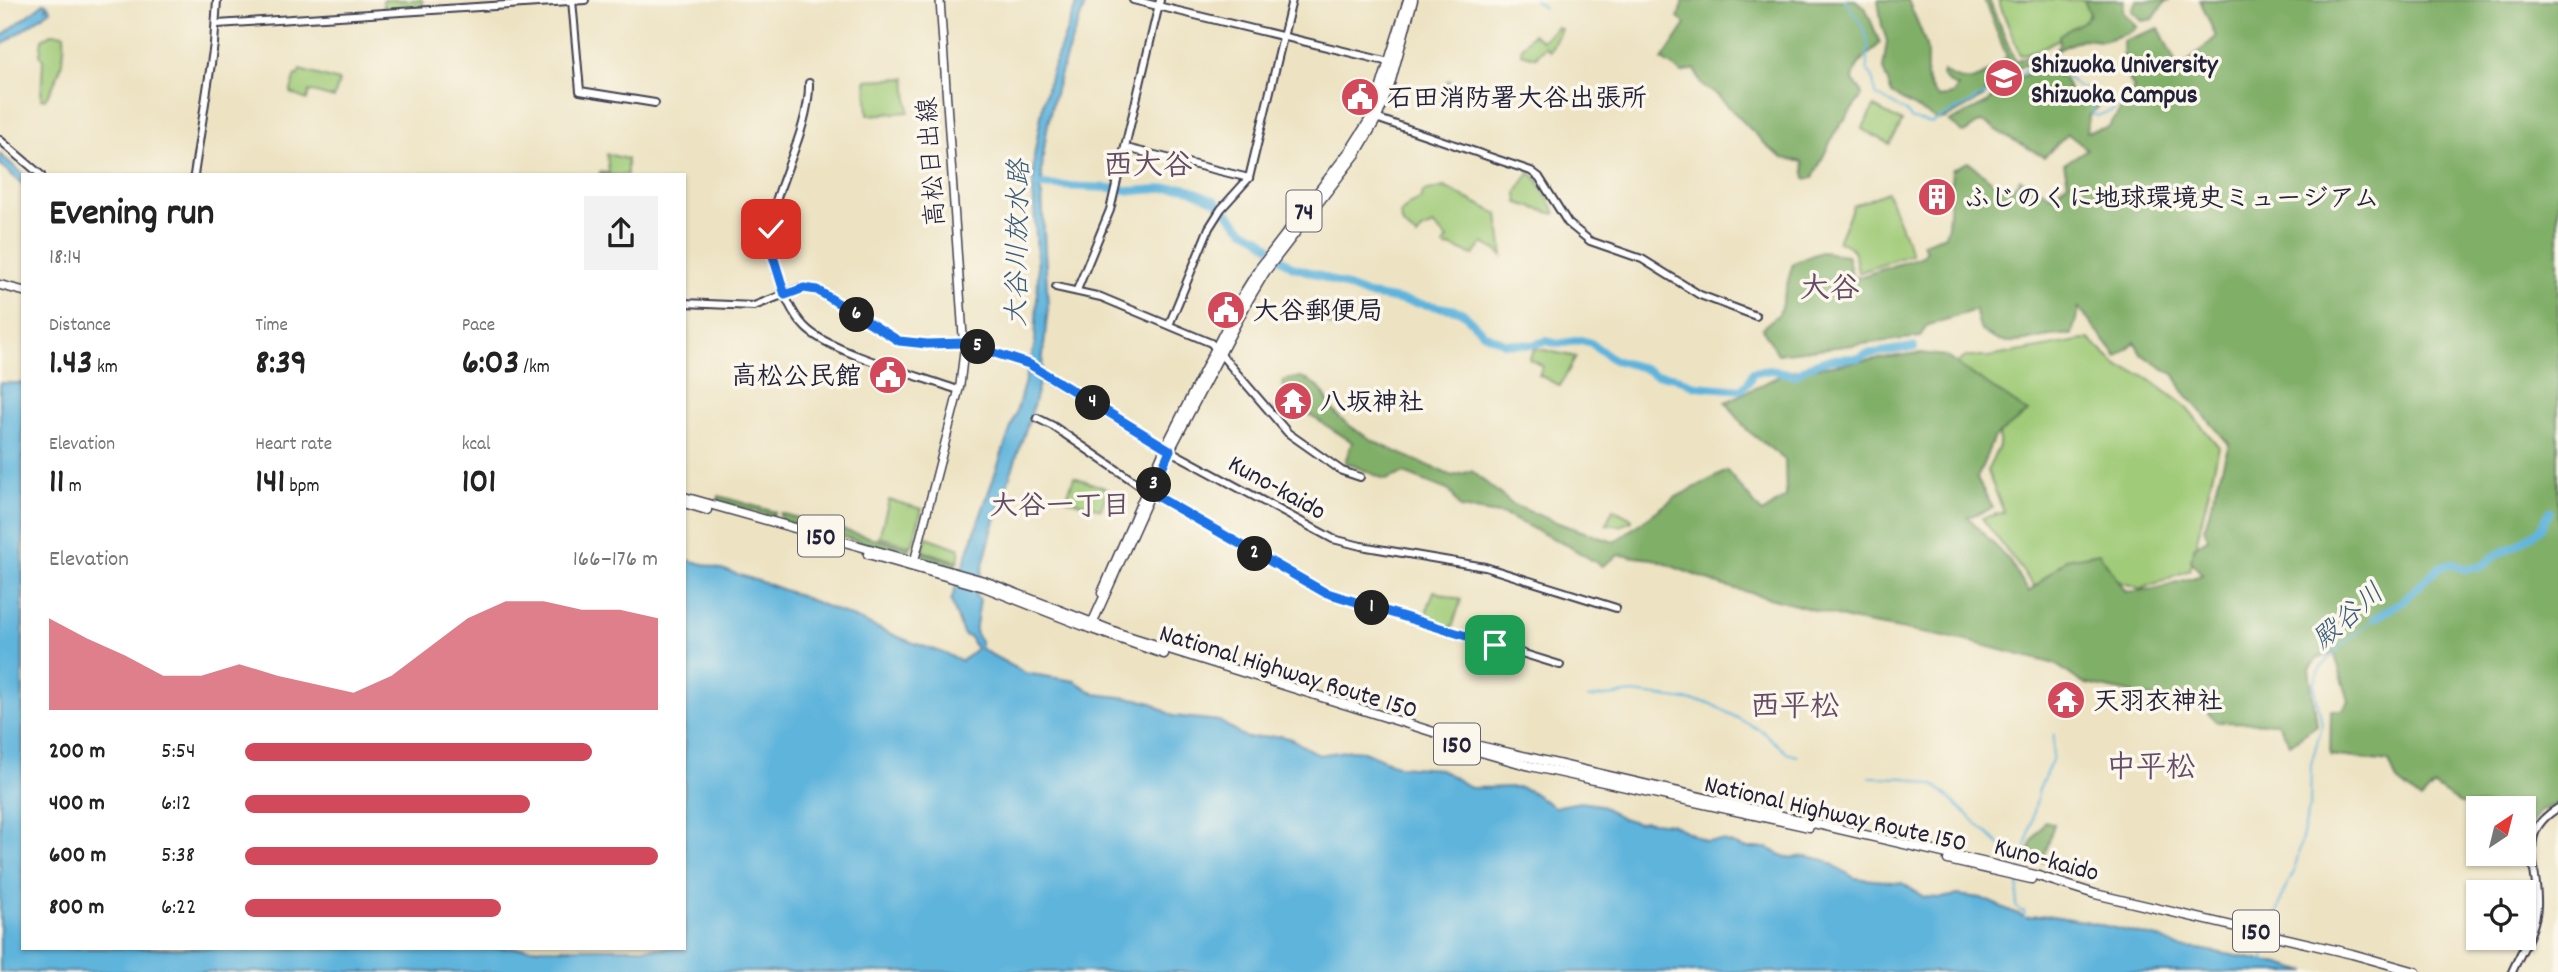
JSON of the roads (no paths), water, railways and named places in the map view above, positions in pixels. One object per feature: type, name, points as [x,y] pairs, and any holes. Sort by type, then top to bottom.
[{"type":"main road","name":"高松日出線","points":[[940,0],[964,343]]},
{"type":"main road","name":"74","points":[[1375,117],[1408,0]]},
{"type":"main road","name":"74","points":[[1091,625],[1167,449],[1249,284],[1375,117],[1390,85],[1413,0]]},
{"type":"main road","points":[[0,288],[21,293]]},
{"type":"main road","points":[[913,564],[958,390],[964,343]]},
{"type":"main road","name":"National Highway Route 150","points":[[686,498],[913,564]]},
{"type":"main road","name":"National Highway Route 150","points":[[686,504],[978,582],[1227,674],[1496,757],[1786,821],[2095,894]]},
{"type":"main road","name":"National Highway Route 150","points":[[1091,625],[1461,741]]},
{"type":"main road","name":"Kuno-kaido","points":[[1461,741],[1982,862],[2095,894],[2416,972]]},
{"type":"street","points":[[194,173],[217,24],[217,0]]},
{"type":"street","points":[[572,0],[580,91],[655,103]]},
{"type":"street","points":[[217,24],[585,0]]},
{"type":"street","points":[[1133,0],[1159,3],[1390,62]]},
{"type":"street","points":[[1169,325],[1209,229],[1222,207],[1249,178],[1292,0]]},
{"type":"street","points":[[1077,290],[1110,210],[1159,3]]},
{"type":"street","points":[[809,83],[807,107],[776,201],[772,222],[773,256],[785,295],[797,318],[819,339],[958,390]]},
{"type":"street","points":[[1375,117],[1531,171],[1539,177],[1568,223],[1590,241],[1642,259],[1705,297],[1756,316]]},
{"type":"street","points":[[0,140],[39,173]]},
{"type":"street","points":[[1126,148],[1249,178]]},
{"type":"street","points":[[1056,287],[1101,297],[1169,325],[1218,350],[1288,433],[1342,471],[1360,477]]},
{"type":"street","name":"Kuno-kaido","points":[[686,303],[748,306],[766,303],[804,288],[817,290],[899,341],[927,344],[964,343],[1023,362],[1167,449],[1333,539],[1485,567],[1616,608]]},
{"type":"street","points":[[1037,418],[1053,426],[1148,491],[1324,592],[1560,665]]},
{"type":"street","points":[[2512,972],[2536,918],[2532,852],[2535,830],[2541,820],[2558,808]]},
{"type":"water","points":[[1078,0],[1087,0],[1068,52],[1048,123],[1043,159],[1043,186],[1039,188],[1042,196],[1048,307],[1041,375],[1032,411],[993,527],[975,596],[980,600],[975,632],[981,649],[1025,673],[1075,681],[1095,694],[1152,703],[1173,716],[1219,721],[1247,738],[1281,736],[1319,755],[1351,750],[1364,751],[1398,766],[1440,769],[1471,788],[1519,787],[1554,807],[1580,802],[1600,805],[1622,818],[1638,823],[1644,821],[1671,824],[1706,841],[1723,841],[1744,848],[1768,848],[1787,858],[1807,856],[1825,860],[1855,878],[1902,883],[1924,897],[1957,895],[1981,898],[2027,918],[2045,915],[2084,921],[2162,939],[2180,948],[2280,964],[2307,972],[0,972],[0,383],[21,383],[21,950],[686,950],[686,560],[739,574],[792,593],[962,661],[976,649],[970,637],[964,635],[951,601],[1016,413],[1035,344],[1038,273],[1033,189],[1034,156],[1051,73]]},
{"type":"water","points":[[44,3],[48,5],[45,9],[49,7],[51,10],[0,46],[0,37]]},
{"type":"water","points":[[0,154],[22,173],[21,183],[0,164]]},
{"type":"waterway","points":[[1535,0],[1544,8]]},
{"type":"waterway","points":[[1845,0],[1862,25],[1868,42],[1867,69],[1873,78],[1875,94],[1906,112],[1912,119],[1931,123],[1992,91],[2004,81],[2041,64],[2064,74],[2078,87],[2093,88],[2098,94],[2092,114],[2096,116],[2112,111],[2115,105],[2122,103],[2138,113]]},
{"type":"waterway","name":"大谷川放水路","points":[[1037,185],[1134,191],[1184,187],[1216,201],[1244,230],[1259,237],[1269,246]]},
{"type":"waterway","points":[[1281,259],[1293,267],[1365,294],[1456,310],[1463,313],[1483,333],[1504,343],[1531,345],[1546,341],[1558,344],[1581,340],[1591,343],[1614,360],[1643,368],[1656,375],[1672,376],[1696,386],[1741,390],[1753,372],[1772,370],[1795,375],[1809,366],[1830,359],[1858,358],[1866,354],[1914,347]]},
{"type":"waterway","name":"殿谷川","points":[[2375,618],[2404,600],[2439,567],[2453,564],[2464,569],[2481,567],[2496,555],[2517,545],[2540,529],[2550,511]]},
{"type":"waterway","name":"殿谷川","points":[[2272,932],[2283,893],[2294,872],[2310,804],[2311,764],[2322,725],[2314,684],[2319,670],[2340,647],[2375,618]]},
{"type":"waterway","points":[[1588,698],[1634,693],[1709,703],[1762,731],[1787,753],[1797,756]]},
{"type":"waterway","points":[[2023,861],[2039,789],[2052,760],[2054,734]]},
{"type":"waterway","points":[[1869,777],[1907,778],[1936,786],[2017,860],[2022,861],[2022,869]]},
{"type":"waterway","points":[[2019,881],[2016,906],[2020,911],[2024,911],[2025,918]]},
{"type":"waterway","name":"殿谷川","points":[[2263,961],[2270,938]]},
{"type":"place","name":"Shizuoka University Shizuoka Campus","points":[[2004,78]]},
{"type":"place","name":"石田消防署大谷出張所","points":[[1360,97]]},
{"type":"place","name":"ふじのくに地球環境史ミュージアム","points":[[1937,197]]},
{"type":"place","name":"大谷郵便局","points":[[1226,310]]},
{"type":"place","name":"高松公民館","points":[[888,375]]},
{"type":"place","name":"八坂神社","points":[[1293,401]]},
{"type":"place","name":"天羽衣神社","points":[[2066,700]]},
{"type":"district","name":"西大谷","points":[[1148,164]]},
{"type":"district","name":"大谷","points":[[1830,287]]},
{"type":"district","name":"大谷一丁目","points":[[1060,504]]},
{"type":"district","name":"西平松","points":[[1795,705]]},
{"type":"district","name":"中平松","points":[[2151,766]]}]
